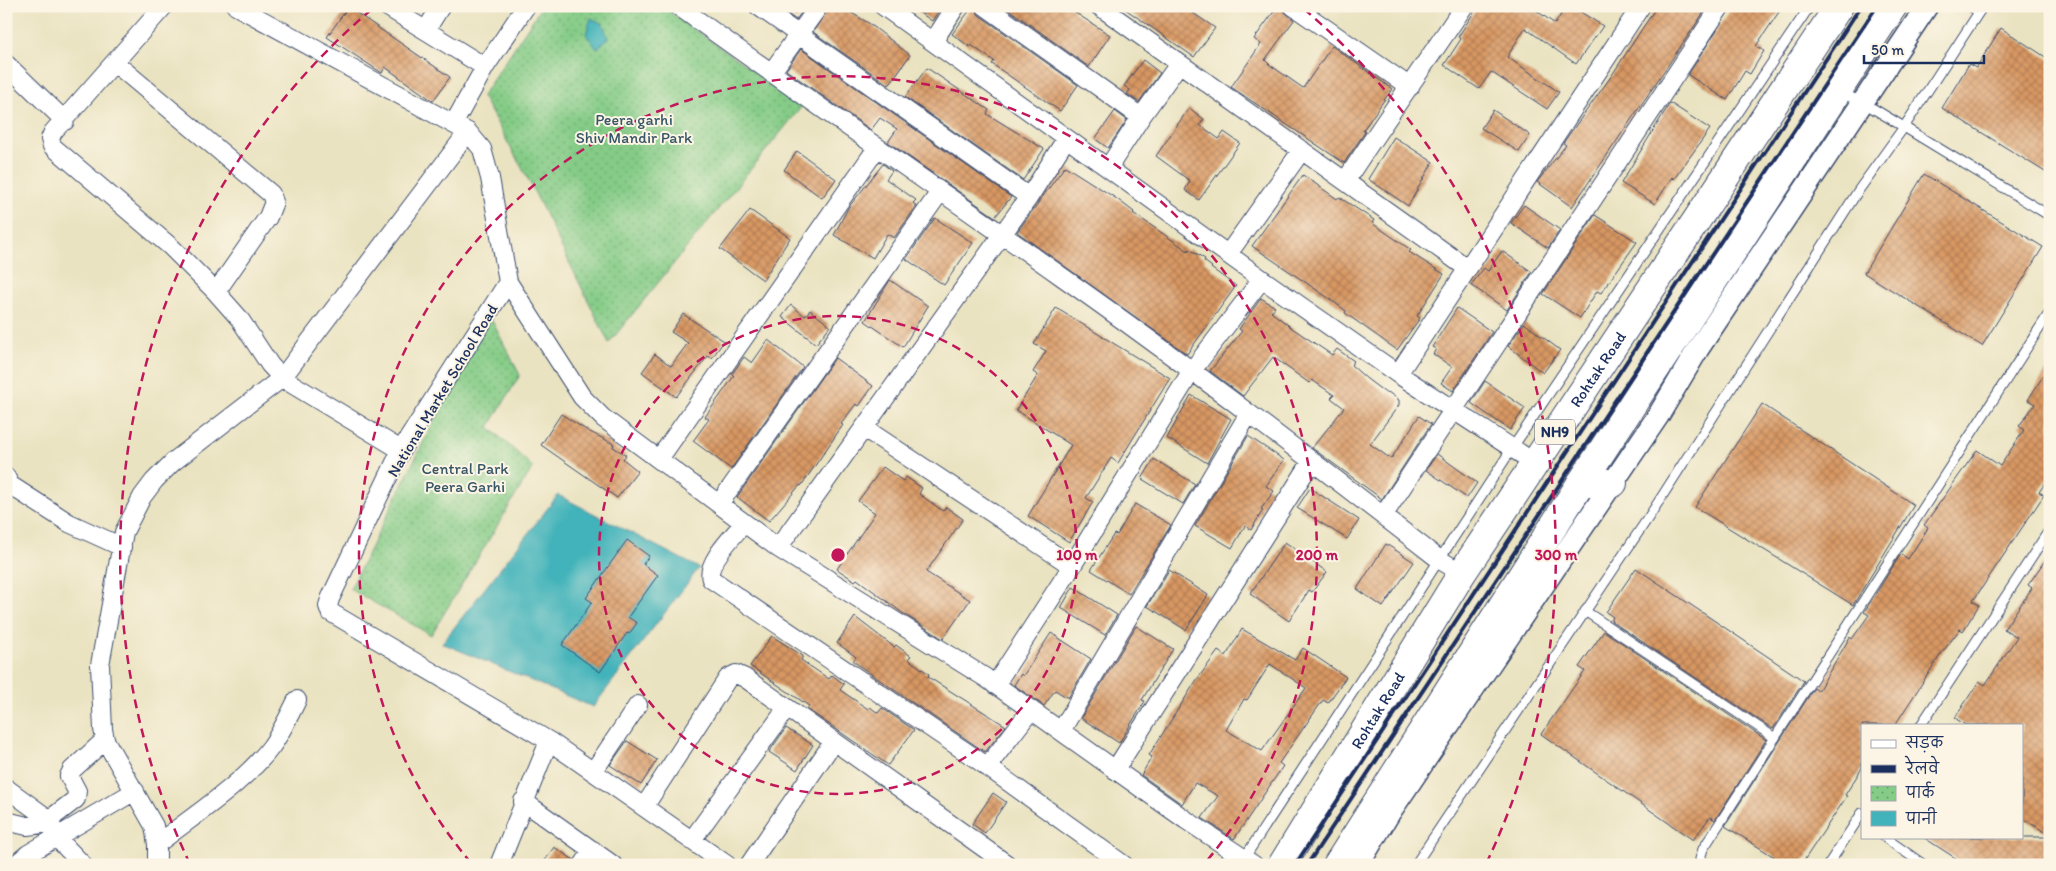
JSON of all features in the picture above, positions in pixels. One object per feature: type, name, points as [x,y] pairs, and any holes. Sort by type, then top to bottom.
[{"type":"highway","name":"Rohtak Road","points":[[1282,865],[1451,566],[1535,463],[1839,6]]},
{"type":"highway","points":[[1337,865],[1581,483],[1893,6]]},
{"type":"highway","points":[[1581,483],[1613,483]]},
{"type":"street","points":[[164,6],[65,121],[53,132],[50,139],[52,146],[171,247],[216,292],[239,318],[270,365],[282,378],[401,450]]},
{"type":"street","points":[[236,6],[461,128],[482,149],[508,282],[582,397],[603,418],[778,548],[995,685],[1246,863]]},
{"type":"street","points":[[386,6],[485,67]]},
{"type":"street","points":[[426,30],[441,6]]},
{"type":"street","points":[[157,865],[157,844],[154,826],[106,740],[103,729],[100,665],[124,532],[154,481],[174,462],[282,378],[461,128],[485,67],[526,6]]},
{"type":"street","points":[[678,6],[1002,235],[1312,461],[1451,566]]},
{"type":"street","points":[[758,6],[1028,197]]},
{"type":"street","points":[[771,73],[819,6]]},
{"type":"street","points":[[883,6],[1262,279],[1398,374],[1535,463]]},
{"type":"street","points":[[933,42],[956,6]]},
{"type":"street","points":[[985,6],[1141,117]]},
{"type":"street","points":[[1099,6],[1346,180],[1467,268]]},
{"type":"street","points":[[1293,6],[1410,87]]},
{"type":"street","points":[[1346,180],[1394,106],[1410,87],[1464,6]]},
{"type":"street","points":[[1398,374],[1641,6]]},
{"type":"street","points":[[1383,516],[1721,6]]},
{"type":"street","points":[[1358,865],[1415,775],[1658,416],[1698,349],[1927,6]]},
{"type":"street","points":[[115,63],[271,194],[274,202],[268,217],[216,292]]},
{"type":"street","points":[[6,64],[65,121]]},
{"type":"street","points":[[1108,168],[1141,117],[1180,64]]},
{"type":"street","points":[[778,548],[1002,235],[1066,139]]},
{"type":"street","points":[[659,460],[877,148]]},
{"type":"street","points":[[1228,254],[1302,150]]},
{"type":"street","points":[[719,504],[940,192]]},
{"type":"street","points":[[995,685],[1072,566],[1191,372],[1262,279]]},
{"type":"street","name":"National Market School Road","points":[[508,282],[401,450],[328,606],[330,612],[338,619],[549,741]]},
{"type":"street","points":[[1061,731],[1248,415]]},
{"type":"street","points":[[864,428],[1072,566]]},
{"type":"street","points":[[1116,770],[1312,461]]},
{"type":"street","points":[[7,483],[69,524],[122,547]]},
{"type":"street","points":[[744,522],[711,565],[709,574],[711,579],[987,767],[1124,865]]},
{"type":"street","points":[[644,807],[728,678],[736,674],[745,678],[1008,865]]},
{"type":"street","points":[[157,844],[218,797],[261,759],[279,734],[297,700]]},
{"type":"street","points":[[593,772],[638,705]]},
{"type":"street","points":[[692,840],[787,708]]},
{"type":"street","points":[[987,767],[1031,710]]},
{"type":"street","points":[[15,865],[28,854],[76,800],[77,791],[69,776],[72,770],[106,740]]},
{"type":"street","points":[[499,865],[549,741],[727,865]]},
{"type":"street","points":[[749,865],[834,742]]},
{"type":"street","points":[[6,788],[52,827],[83,865]]},
{"type":"street","points":[[6,821],[27,826],[52,827],[136,791]]},
{"type":"street","points":[[524,801],[588,858],[613,865]]},
{"type":"lane","points":[[1246,863],[1451,566],[1512,447],[1810,6]]},
{"type":"lane","points":[[1415,865],[1650,515],[1858,191],[1904,127],[1981,9],[1970,6]]},
{"type":"lane","points":[[1838,92],[1864,103],[2050,216]]},
{"type":"lane","points":[[1706,865],[1700,859],[1703,849],[2050,312]]},
{"type":"lane","points":[[1922,724],[2050,529]]},
{"type":"lane","points":[[1585,611],[1775,738]]},
{"type":"lane","points":[[1828,865],[1861,818]]},
{"type":"lane","points":[[1885,838],[1924,865]]},
{"type":"green space","name":"Peera garhi Shiv Mandir Park","points":[[542,6],[661,6],[803,105],[609,343],[528,179],[482,96]]},
{"type":"green space","name":"Central Park Peera Garhi","points":[[488,313],[520,375],[489,427],[533,467],[431,635],[350,589]]},
{"type":"water","points":[[591,18],[603,24],[608,38],[597,49],[586,34]]},
{"type":"water","points":[[558,495],[699,568],[593,707],[442,643]]},
{"type":"building","points":[[777,6],[806,6],[796,20]]},
{"type":"building","points":[[830,6],[840,6],[870,24],[910,55],[889,85],[813,32]]},
{"type":"building","points":[[910,6],[942,6],[932,21]]},
{"type":"building","points":[[973,6],[979,15],[1078,85],[1060,111],[992,64],[994,61],[952,34]]},
{"type":"building","points":[[1004,6],[1078,6],[1074,12],[1110,35],[1089,67]]},
{"type":"building","points":[[1121,6],[1193,6],[1190,11],[1215,28],[1194,57]]},
{"type":"building","points":[[1278,6],[1294,20],[1265,60],[1270,65],[1303,88],[1332,46],[1392,89],[1363,130],[1365,132],[1344,163],[1231,87],[1261,44],[1254,39]]},
{"type":"building","points":[[1478,6],[1530,6],[1555,24],[1566,6],[1571,6],[1603,26],[1576,64],[1525,28],[1507,57],[1559,92],[1547,109],[1491,72],[1479,89],[1444,65],[1461,39],[1458,37]]},
{"type":"building","points":[[1657,6],[1708,6],[1572,207],[1537,182],[1566,145],[1563,143],[1610,78]]},
{"type":"building","points":[[1732,6],[1783,6],[1756,46],[1764,51],[1750,74],[1745,71],[1727,100],[1688,75]]},
{"type":"building","points":[[348,7],[450,77],[433,101],[385,67],[382,73],[327,37]]},
{"type":"building","points":[[2001,28],[2050,60],[2050,175],[1942,108],[1969,64],[1976,68]]},
{"type":"building","points":[[801,49],[1011,197],[995,217],[888,142],[897,129],[880,118],[871,130],[786,70]]},
{"type":"building","points":[[1143,60],[1160,73],[1139,102],[1127,94],[1130,90],[1124,86]]},
{"type":"building","points":[[927,68],[989,110],[987,114],[1044,149],[1023,180],[905,97]]},
{"type":"building","points":[[1670,103],[1710,129],[1674,179],[1672,177],[1655,204],[1621,183]]},
{"type":"building","points":[[1189,108],[1204,119],[1200,125],[1219,139],[1224,132],[1240,143],[1199,200],[1185,190],[1190,181],[1156,156]]},
{"type":"building","points":[[1493,110],[1530,135],[1519,152],[1481,128]]},
{"type":"building","points":[[1115,111],[1127,120],[1108,148],[1095,139]]},
{"type":"building","points":[[1394,137],[1433,162],[1408,206],[1368,179]]},
{"type":"building","points":[[797,151],[836,179],[822,198],[784,170]]},
{"type":"building","points":[[883,164],[892,171],[886,179],[916,200],[913,203],[917,206],[894,238],[887,234],[873,258],[834,235],[848,208]]},
{"type":"building","points":[[1065,166],[1117,199],[1133,213],[1188,251],[1189,249],[1205,259],[1204,261],[1211,268],[1236,286],[1187,354],[1017,232]]},
{"type":"building","points":[[1924,174],[2043,247],[1982,346],[1864,273]]},
{"type":"building","points":[[1303,175],[1337,199],[1339,197],[1374,220],[1372,223],[1411,250],[1409,252],[1444,274],[1417,316],[1420,318],[1397,350],[1345,313],[1346,311],[1327,297],[1252,246]]},
{"type":"building","points":[[1524,205],[1560,230],[1548,248],[1511,223]]},
{"type":"building","points":[[750,210],[790,238],[763,280],[720,249]]},
{"type":"building","points":[[1595,215],[1637,242],[1601,293],[1597,291],[1580,318],[1543,294]]},
{"type":"building","points":[[935,218],[973,243],[944,285],[906,259]]},
{"type":"building","points":[[1502,251],[1532,272],[1507,310],[1471,285],[1484,268],[1488,271]]},
{"type":"building","points":[[890,280],[928,306],[903,347],[865,321]]},
{"type":"building","points":[[1261,298],[1275,307],[1271,312],[1292,328],[1332,355],[1337,349],[1354,361],[1351,365],[1367,379],[1387,394],[1388,392],[1399,400],[1399,405],[1370,444],[1391,459],[1419,416],[1431,424],[1382,499],[1312,448],[1344,408],[1331,398],[1334,395],[1312,380],[1309,383],[1273,357],[1243,396],[1210,371],[1242,331],[1239,329]]},
{"type":"building","points":[[791,305],[805,316],[810,310],[830,326],[816,344],[782,317]]},
{"type":"building","points":[[1056,308],[1170,378],[1118,463],[1111,458],[1086,498],[1093,502],[1069,542],[1028,516],[1071,445],[1016,410],[1038,375],[1033,372],[1046,351],[1034,344]]},
{"type":"building","points":[[1457,308],[1492,332],[1453,391],[1441,383],[1452,367],[1433,354],[1436,349],[1432,347]]},
{"type":"building","points":[[683,314],[724,341],[712,358],[708,356],[676,397],[642,372],[655,354],[671,366],[688,343],[671,332]]},
{"type":"building","points":[[1524,323],[1560,350],[1543,373],[1508,346]]},
{"type":"building","points":[[768,340],[803,367],[731,469],[693,441],[709,419],[705,417],[734,376],[732,374],[744,357],[752,363]]},
{"type":"building","points":[[835,358],[873,386],[859,406],[856,404],[841,424],[843,425],[801,486],[769,521],[737,497]]},
{"type":"building","points":[[2050,365],[2050,476],[2039,492],[2044,495],[1973,601],[1979,605],[1963,631],[1960,629],[1941,654],[1896,724],[1861,724],[1861,770],[1845,795],[1847,796],[1801,865],[1787,865],[1725,826],[1814,688],[1818,691],[1850,637],[1852,639],[1869,615],[1864,612],[1901,554],[1908,559],[1928,528],[1924,525],[1977,450],[2000,466],[2024,430],[2019,426],[2035,404],[2028,400]]},
{"type":"building","points":[[1485,381],[1525,408],[1510,430],[1471,403]]},
{"type":"building","points":[[1191,395],[1231,419],[1207,463],[1167,438]]},
{"type":"building","points":[[1762,404],[1914,505],[1853,605],[1695,507]]},
{"type":"building","points":[[561,414],[614,444],[613,447],[626,455],[623,459],[638,471],[617,498],[541,445]]},
{"type":"building","points":[[1248,436],[1284,460],[1266,486],[1274,491],[1261,509],[1263,510],[1251,530],[1245,526],[1232,548],[1195,526]]},
{"type":"building","points":[[1437,454],[1477,483],[1467,498],[1426,470]]},
{"type":"building","points":[[1154,459],[1195,484],[1183,504],[1142,479]]},
{"type":"building","points":[[883,467],[903,481],[906,477],[922,488],[919,494],[943,511],[946,507],[963,519],[926,572],[970,600],[943,639],[904,614],[857,579],[855,581],[837,569],[875,513],[858,501]]},
{"type":"building","points":[[1310,488],[1359,520],[1347,539],[1297,508]]},
{"type":"building","points":[[1135,504],[1171,525],[1129,594],[1091,570],[1114,534],[1117,535]]},
{"type":"building","points":[[627,540],[649,556],[643,564],[658,575],[628,617],[637,623],[629,634],[627,633],[600,672],[562,645],[592,602],[586,598]]},
{"type":"building","points":[[1285,542],[1327,572],[1312,592],[1309,590],[1289,621],[1250,594]]},
{"type":"building","points":[[1386,544],[1414,562],[1383,607],[1357,589]]},
{"type":"building","points":[[2050,553],[2050,835],[2024,819],[2024,724],[1964,724],[1955,718],[1979,681],[1985,685],[2017,637],[2004,629],[2032,588],[2028,585]]},
{"type":"building","points":[[1636,568],[1804,681],[1773,729],[1611,621],[1613,617],[1606,612]]},
{"type":"building","points":[[1169,570],[1208,595],[1186,630],[1147,606]]},
{"type":"building","points":[[1073,587],[1117,615],[1105,635],[1061,608]]},
{"type":"building","points":[[855,617],[894,647],[896,645],[911,656],[908,659],[929,674],[928,677],[1006,726],[985,752],[853,661],[856,657],[837,643]]},
{"type":"building","points":[[1136,626],[1173,649],[1142,700],[1145,701],[1119,743],[1081,718]]},
{"type":"building","points":[[1242,629],[1295,660],[1303,648],[1346,677],[1328,703],[1323,700],[1279,763],[1283,766],[1234,839],[1202,818],[1218,796],[1195,783],[1182,804],[1141,775],[1152,757],[1149,755],[1196,681],[1218,651],[1226,656]],"holes":[[[1270,664],[1306,688],[1262,751],[1226,730],[1244,699],[1247,700]]]},
{"type":"building","points":[[1604,631],[1766,740],[1715,820],[1710,817],[1693,840],[1541,734],[1585,671],[1579,667]]},
{"type":"building","points":[[1051,633],[1091,659],[1068,698],[1055,690],[1044,706],[1014,685],[1021,674],[1023,676]]},
{"type":"building","points":[[772,636],[803,656],[801,660],[829,679],[832,675],[844,684],[840,690],[868,709],[870,707],[878,713],[882,708],[914,730],[888,765],[807,709],[809,706],[750,666]]},
{"type":"building","points":[[786,728],[813,745],[797,770],[769,752]]},
{"type":"building","points":[[627,741],[657,760],[641,785],[610,765]]},
{"type":"building","points":[[993,793],[1006,802],[985,833],[972,824]]},
{"type":"building","points":[[2050,837],[2050,851],[2041,865],[1966,865],[1925,838]]},
{"type":"building","points":[[554,847],[574,860],[572,865],[542,865]]},
{"type":"railway","points":[[1295,865],[1861,6]]},
{"type":"railway","points":[[1307,865],[1877,6]]}]
